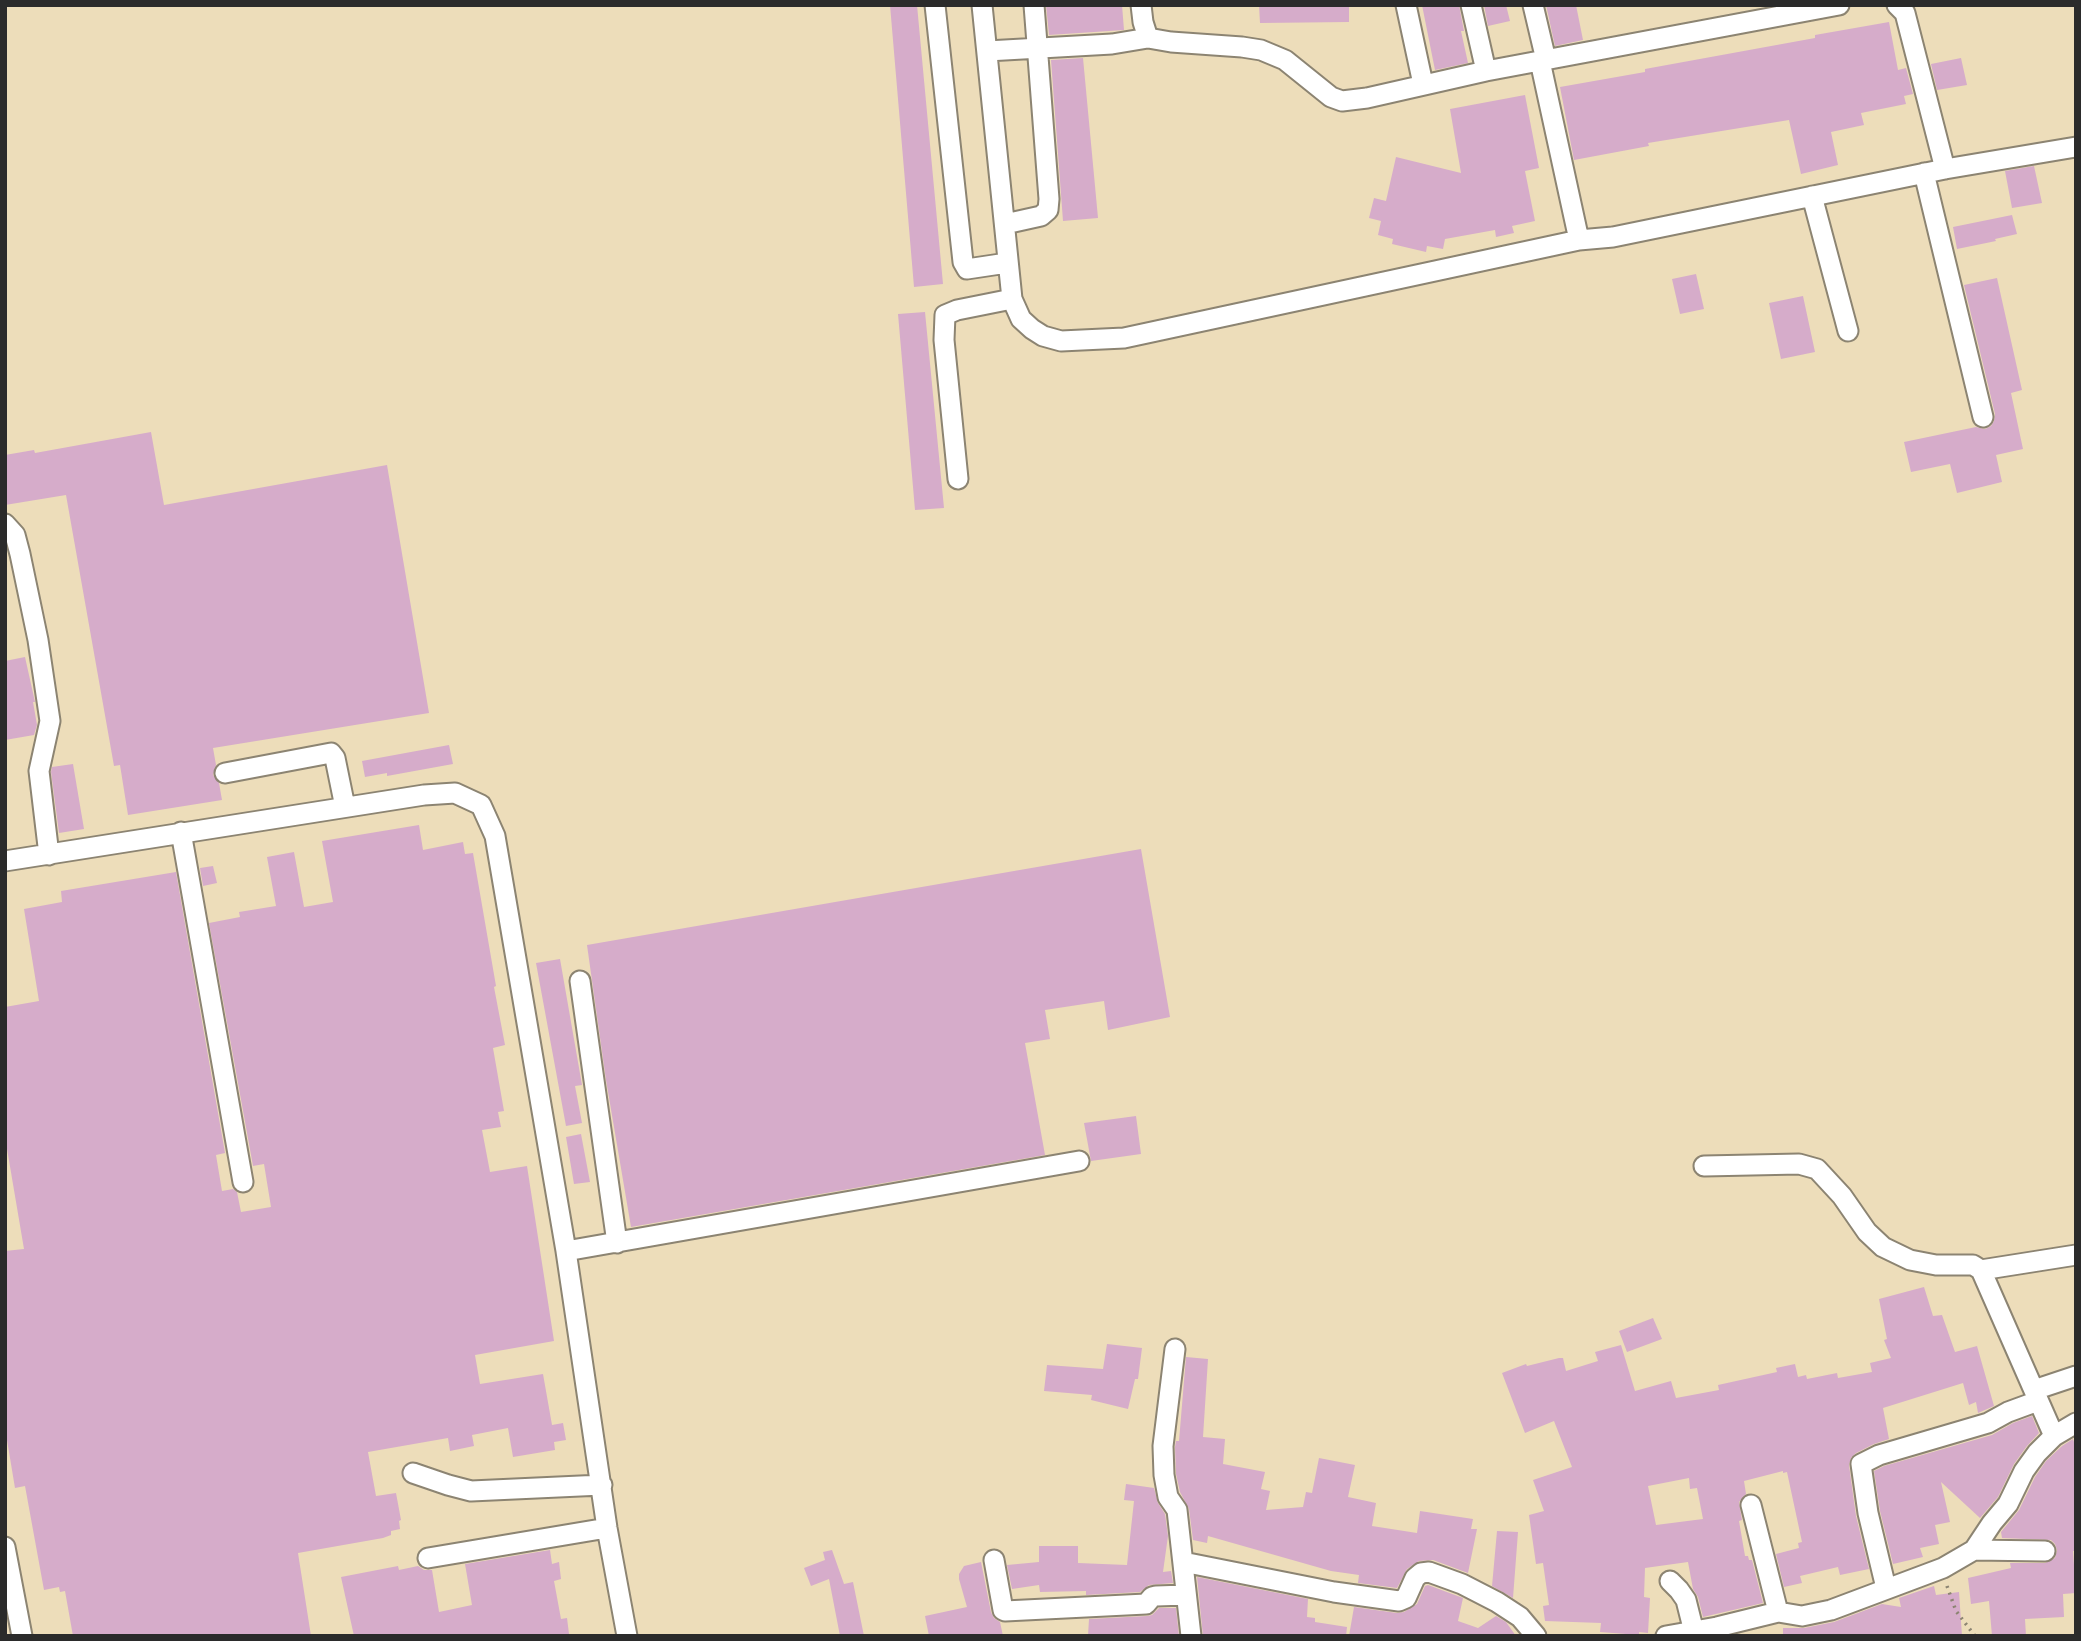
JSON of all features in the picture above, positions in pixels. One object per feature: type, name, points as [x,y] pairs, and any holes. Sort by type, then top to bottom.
[{"type":"street","points":[[935,5],[962,262],[968,269],[1007,262]]},
{"type":"street","points":[[982,5],[1012,299],[1021,319],[1043,336],[1061,341],[1124,338],[1579,240],[1613,237],[1924,173],[2076,147]]},
{"type":"street","points":[[1004,225],[1041,216],[1048,210],[1034,5]]},
{"type":"street","points":[[1141,5],[1148,38]]},
{"type":"street","points":[[1406,5],[1423,84]]},
{"type":"street","points":[[1471,5],[1486,71]]},
{"type":"street","points":[[1533,5],[1579,240]]},
{"type":"street","points":[[987,51],[1123,43],[1148,38],[1242,47],[1276,55],[1295,66],[1336,100],[1367,98],[1486,71],[1839,5]]},
{"type":"street","points":[[1897,5],[1905,13],[1945,169]]},
{"type":"street","points":[[1924,173],[1983,417]]},
{"type":"street","points":[[1812,196],[1848,331]]},
{"type":"street","points":[[958,479],[944,340],[945,315],[1012,299]]},
{"type":"street","points":[[5,524],[15,535],[20,554],[38,640],[50,721],[39,771],[48,855]]},
{"type":"street","points":[[225,773],[331,753],[335,758],[345,807]]},
{"type":"street","points":[[5,861],[424,795],[455,793],[481,806],[495,836],[566,1251],[607,1528],[627,1636]]},
{"type":"street","points":[[181,832],[243,1182]]},
{"type":"street","points":[[580,981],[617,1243]]},
{"type":"street","points":[[566,1251],[1079,1161]]},
{"type":"street","points":[[1704,1166],[1799,1164],[1817,1169],[1842,1196],[1867,1232],[1883,1247],[1910,1260],[1936,1265],[1973,1265],[1981,1270],[2054,1436]]},
{"type":"street","points":[[1981,1270],[2076,1255]]},
{"type":"street","points":[[1175,1349],[1163,1446],[1164,1475],[1168,1497],[1177,1510],[1191,1636]]},
{"type":"street","points":[[1886,1588],[1868,1513],[1861,1463],[1879,1455],[1988,1423],[2076,1376]]},
{"type":"street","points":[[1666,1636],[1778,1612],[1802,1616],[1831,1610],[1943,1568],[1974,1550],[2008,1504],[2037,1452],[2054,1436],[2076,1423]]},
{"type":"street","points":[[414,1473],[471,1491],[602,1485]]},
{"type":"street","points":[[1751,1505],[1778,1612]]},
{"type":"street","points":[[428,1558],[607,1528]]},
{"type":"street","points":[[5,1547],[16,1631]]},
{"type":"street","points":[[1974,1550],[2045,1551]]},
{"type":"street","points":[[994,1560],[1005,1611],[1146,1604],[1156,1596],[1186,1595]]},
{"type":"street","points":[[1183,1562],[1334,1592],[1399,1601],[1406,1598],[1415,1578],[1421,1573],[1429,1572],[1462,1584],[1497,1602],[1520,1617],[1536,1636]]},
{"type":"street","points":[[1670,1581],[1686,1600],[1694,1632]]},
{"type":"path","points":[[1943,1568],[1948,1594],[1956,1611],[1975,1636]]},
{"type":"building","points":[[890,5],[917,5],[943,284],[914,287]]},
{"type":"building","points":[[1046,5],[1122,5],[1124,30],[1049,35]]},
{"type":"building","points":[[1259,5],[1349,5],[1349,22],[1260,23]]},
{"type":"building","points":[[1422,5],[1459,5],[1468,63],[1435,70]]},
{"type":"building","points":[[1484,5],[1506,5],[1510,21],[1488,26]]},
{"type":"building","points":[[1546,5],[1576,5],[1583,40],[1555,46]]},
{"type":"building","points":[[1889,22],[1898,70],[1906,68],[1913,94],[1904,96],[1906,104],[1861,113],[1864,125],[1831,132],[1838,165],[1801,174],[1789,120],[1648,143],[1649,146],[1574,160],[1560,87]]},
{"type":"building","points":[[1083,58],[1098,218],[1063,221],[1051,60]]},
{"type":"building","points":[[1961,58],[1967,85],[1937,90],[1931,64]]},
{"type":"building","points":[[1525,95],[1539,168],[1525,171],[1535,221],[1512,226],[1514,233],[1496,237],[1495,230],[1445,239],[1443,249],[1427,246],[1426,252],[1392,244],[1393,239],[1378,235],[1381,221],[1369,218],[1374,198],[1386,201],[1396,157],[1461,173],[1450,109]]},
{"type":"building","points":[[2034,166],[2042,203],[2012,208],[2005,171]]},
{"type":"building","points":[[2012,215],[2017,234],[1957,249],[1953,227]]},
{"type":"building","points":[[1696,274],[1704,309],[1680,314],[1672,279]]},
{"type":"building","points":[[1997,278],[2022,390],[2011,393],[2023,449],[1996,455],[2002,482],[1957,493],[1950,464],[1911,472],[1904,442],[1976,427],[1985,429],[1994,421],[1995,414],[1964,285]]},
{"type":"building","points":[[1803,296],[1815,352],[1781,359],[1769,303]]},
{"type":"building","points":[[925,312],[944,508],[915,510],[898,314]]},
{"type":"building","points":[[151,432],[164,505],[387,465],[429,713],[213,748],[216,765],[213,775],[219,783],[222,800],[128,815],[120,765],[114,766],[66,495],[5,505],[5,455],[34,450],[35,453]]},
{"type":"building","points":[[25,657],[37,725],[34,735],[5,740],[5,661]]},
{"type":"building","points":[[449,745],[453,764],[387,776],[387,773],[365,777],[362,761]]},
{"type":"building","points":[[73,764],[84,829],[59,833],[52,767]]},
{"type":"building","points":[[419,825],[423,850],[463,842],[465,854],[473,853],[505,1045],[493,1048],[504,1111],[498,1112],[501,1127],[482,1130],[490,1172],[527,1166],[554,1341],[475,1355],[480,1384],[543,1374],[552,1425],[563,1423],[566,1440],[554,1442],[555,1450],[513,1457],[508,1428],[472,1435],[474,1446],[450,1451],[448,1438],[368,1452],[376,1496],[396,1493],[400,1529],[391,1531],[391,1535],[383,1538],[298,1553],[311,1636],[73,1636],[65,1591],[60,1592],[59,1587],[44,1590],[25,1486],[15,1488],[5,1428],[5,1251],[24,1249],[5,1137],[5,1007],[39,1001],[24,909],[62,902],[61,891],[176,872],[225,1153],[216,1155],[222,1191],[233,1189],[237,1192],[241,1212],[271,1207],[264,1164],[253,1166],[209,923],[240,917],[239,912],[276,906],[267,857],[294,852],[304,907],[333,902],[322,841]]},
{"type":"building","points":[[1141,849],[1170,1017],[1108,1030],[1104,1001],[1045,1010],[1050,1039],[1025,1043],[1045,1155],[631,1227],[587,945]]},
{"type":"building","points":[[213,866],[217,883],[203,886],[200,868]]},
{"type":"building","points":[[560,959],[582,1085],[575,1086],[582,1123],[566,1126],[536,963]]},
{"type":"building","points":[[1136,1116],[1141,1154],[1091,1161],[1084,1123]]},
{"type":"building","points":[[581,1134],[590,1182],[574,1184],[566,1137]]},
{"type":"building","points":[[1924,1287],[1933,1316],[1942,1315],[1955,1352],[1977,1346],[1994,1406],[1978,1413],[1976,1402],[1969,1405],[1963,1383],[1883,1408],[1889,1439],[1856,1453],[1849,1465],[1856,1516],[1869,1569],[1840,1575],[1838,1567],[1800,1576],[1802,1583],[1784,1587],[1776,1554],[1799,1548],[1798,1543],[1802,1542],[1787,1472],[1783,1471],[1744,1481],[1746,1494],[1739,1502],[1745,1556],[1752,1560],[1763,1603],[1703,1617],[1693,1589],[1688,1562],[1645,1568],[1644,1597],[1650,1598],[1648,1633],[1639,1632],[1639,1635],[1600,1632],[1601,1623],[1545,1621],[1543,1606],[1549,1605],[1543,1563],[1536,1564],[1529,1515],[1544,1511],[1533,1480],[1572,1467],[1554,1421],[1525,1433],[1502,1373],[1526,1364],[1527,1366],[1559,1358],[1563,1358],[1566,1371],[1598,1361],[1595,1352],[1621,1345],[1635,1391],[1671,1381],[1676,1398],[1719,1390],[1718,1385],[1777,1372],[1776,1368],[1795,1364],[1798,1377],[1806,1375],[1807,1379],[1837,1373],[1838,1378],[1872,1372],[1870,1363],[1891,1358],[1884,1340],[1887,1339],[1879,1299]],"holes":[[[1689,1478],[1690,1489],[1697,1488],[1703,1519],[1656,1525],[1648,1486]]]},
{"type":"building","points":[[1653,1318],[1662,1339],[1627,1352],[1619,1331]]},
{"type":"building","points":[[1107,1344],[1142,1348],[1138,1379],[1135,1379],[1128,1409],[1091,1400],[1092,1395],[1044,1391],[1047,1365],[1103,1369]]},
{"type":"building","points":[[1186,1357],[1208,1359],[1203,1437],[1225,1439],[1223,1464],[1265,1472],[1261,1489],[1270,1491],[1266,1510],[1303,1507],[1306,1492],[1312,1493],[1319,1458],[1355,1465],[1348,1497],[1376,1503],[1372,1526],[1417,1533],[1420,1511],[1473,1519],[1471,1529],[1477,1529],[1468,1573],[1433,1560],[1419,1561],[1407,1569],[1397,1588],[1358,1583],[1359,1575],[1331,1571],[1208,1536],[1207,1543],[1193,1540],[1189,1509],[1180,1492],[1176,1474],[1175,1447],[1176,1441],[1179,1441]]},
{"type":"building","points":[[2032,1416],[2039,1433],[2014,1464],[1998,1497],[1980,1518],[1941,1482],[1950,1522],[1935,1525],[1939,1544],[1920,1548],[1923,1557],[1893,1564],[1880,1511],[1874,1471],[1992,1435]]},
{"type":"building","points":[[2073,1439],[2076,1448],[2076,1551],[2073,1551],[2076,1593],[2063,1594],[2064,1617],[2025,1619],[2026,1636],[1992,1636],[1989,1601],[1971,1604],[1968,1578],[2011,1568],[2010,1563],[2045,1563],[2055,1558],[2057,1550],[2051,1540],[2002,1538],[2001,1532],[2019,1510],[2046,1461]]},
{"type":"building","points":[[1126,1484],[1154,1488],[1158,1503],[1165,1514],[1168,1536],[1163,1572],[1171,1571],[1173,1583],[1149,1585],[1140,1592],[1086,1595],[1086,1591],[1040,1592],[1039,1585],[1012,1589],[1007,1565],[1039,1562],[1039,1546],[1078,1546],[1078,1563],[1127,1565],[1134,1501],[1124,1500]]},
{"type":"building","points":[[1497,1531],[1518,1532],[1513,1598],[1492,1586]]},
{"type":"building","points":[[550,1550],[552,1564],[559,1562],[561,1579],[554,1581],[561,1619],[567,1618],[569,1634],[354,1636],[341,1577],[398,1566],[399,1570],[418,1566],[424,1570],[432,1570],[439,1612],[472,1605],[465,1564]]},
{"type":"building","points":[[832,1550],[844,1584],[853,1582],[864,1636],[840,1636],[829,1579],[811,1586],[804,1568],[825,1560],[823,1552]]},
{"type":"building","points":[[981,1562],[991,1612],[1000,1622],[1003,1636],[929,1636],[925,1616],[967,1607],[959,1574],[964,1566]]},
{"type":"building","points":[[1197,1577],[1308,1599],[1307,1617],[1315,1618],[1315,1622],[1347,1627],[1346,1636],[1203,1636]]},
{"type":"building","points":[[1428,1585],[1463,1598],[1458,1621],[1478,1628],[1496,1616],[1506,1622],[1516,1636],[1349,1636],[1354,1607],[1404,1612],[1417,1604]]},
{"type":"building","points":[[1934,1586],[1936,1595],[1959,1592],[1962,1636],[1783,1636],[1783,1628],[1804,1628],[1834,1622],[1882,1604],[1901,1607],[1899,1598]]},
{"type":"building","points":[[1159,1608],[1176,1608],[1179,1636],[1088,1636],[1089,1619],[1147,1616]]}]
